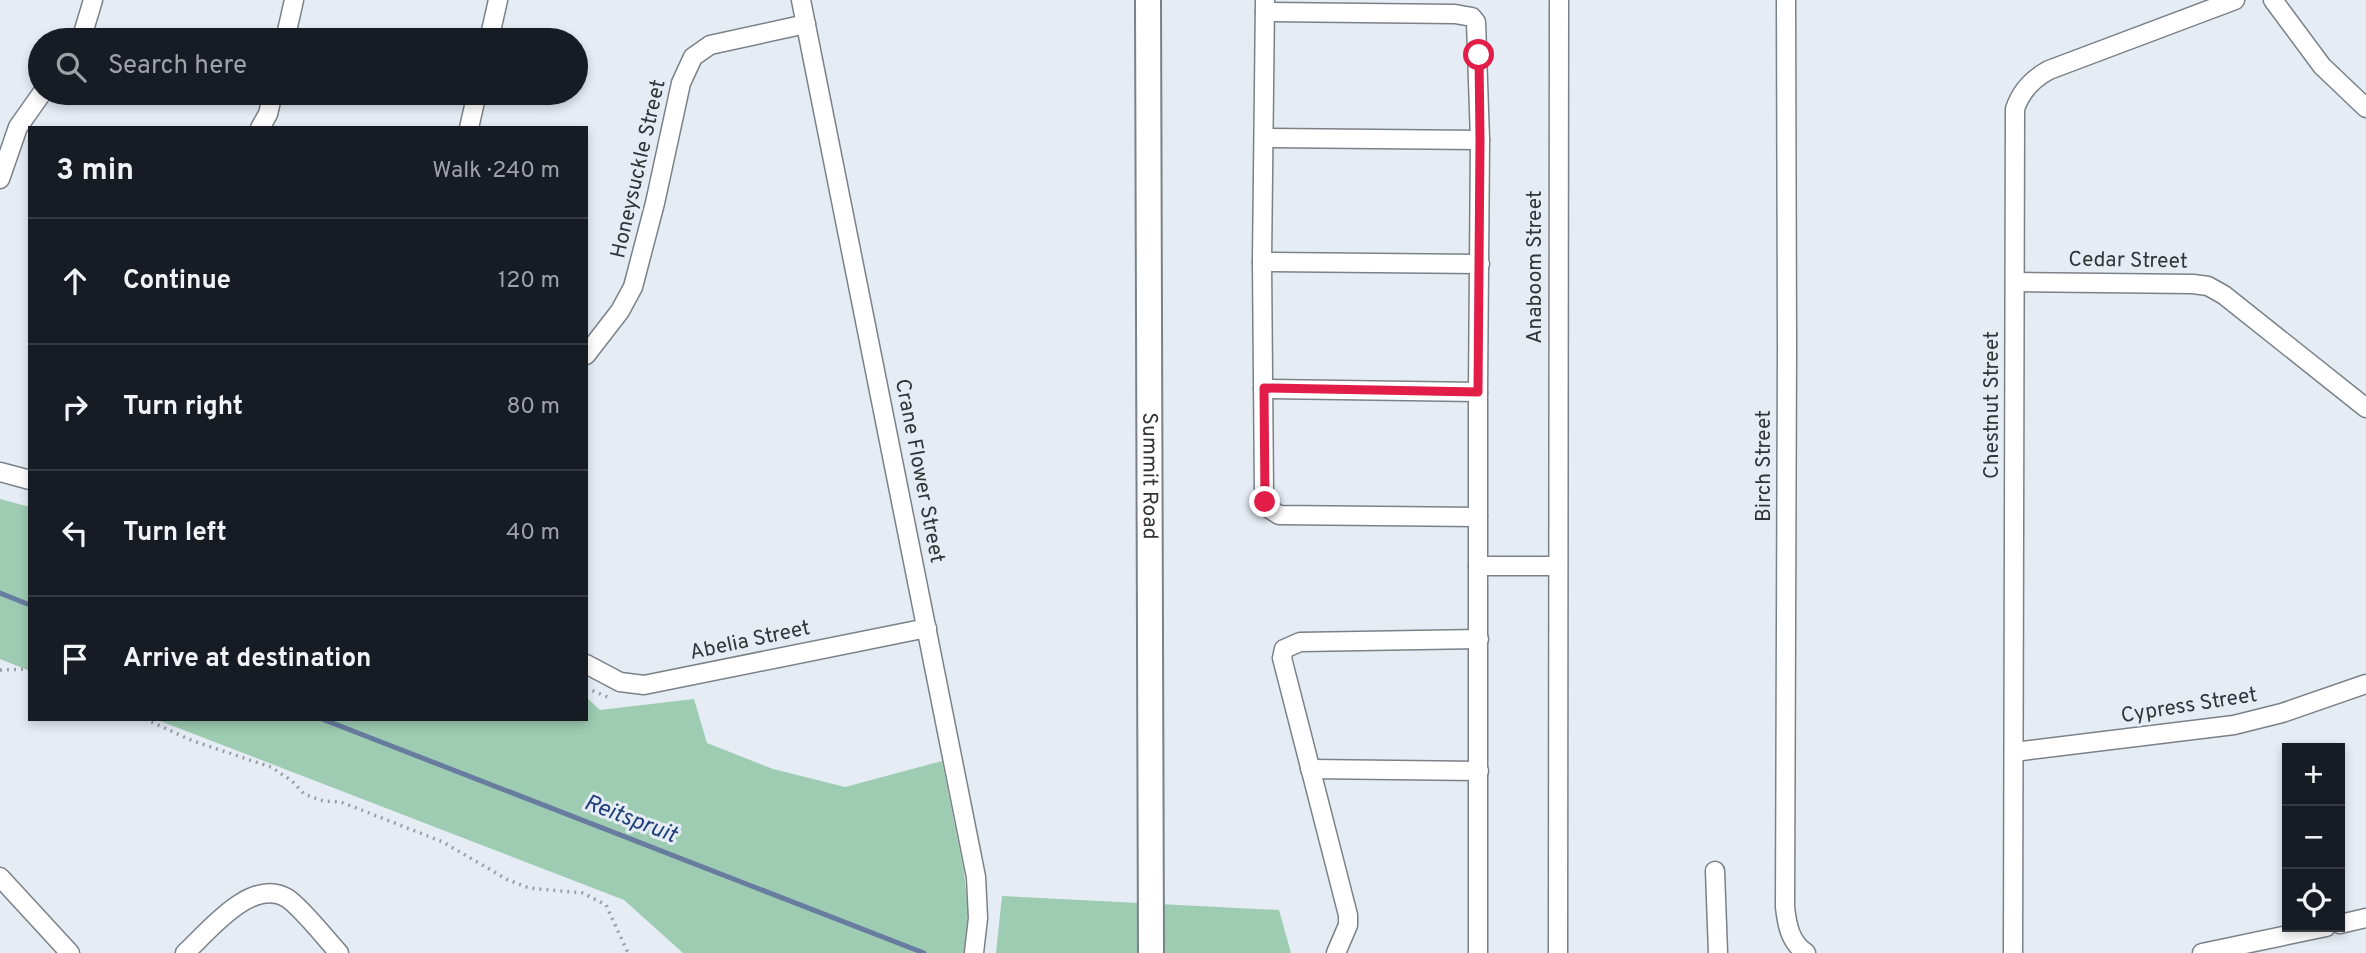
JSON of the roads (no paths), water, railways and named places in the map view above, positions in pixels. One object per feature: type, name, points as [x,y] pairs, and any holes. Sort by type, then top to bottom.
[{"type":"main road","name":"Summit Road","points":[[1148,0],[1151,953]]},
{"type":"street","points":[[85,28],[93,0]]},
{"type":"street","points":[[288,28],[294,0]]},
{"type":"street","points":[[492,28],[498,0]]},
{"type":"street","name":"Crane Flower Street","points":[[801,0],[976,877],[978,918],[974,953]]},
{"type":"street","name":"Anaboom Street","points":[[1558,953],[1559,0]]},
{"type":"street","name":"Birch Street","points":[[1786,0],[1785,885],[1787,923],[1795,943],[1806,953]]},
{"type":"street","name":"Chestnut Street","points":[[2013,953],[2015,109],[2024,90],[2049,70],[2235,0]]},
{"type":"street","points":[[2273,0],[2322,66],[2366,108]]},
{"type":"street","points":[[1478,517],[1274,513],[1267,508],[1264,494],[1262,262],[1265,6],[1455,14],[1472,17],[1477,27],[1480,140],[1478,953]]},
{"type":"street","name":"Honeysuckle Street","points":[[588,352],[620,311],[633,288],[681,83],[690,63],[699,51],[710,45],[806,24]]},
{"type":"street","points":[[0,179],[18,127],[34,105]]},
{"type":"street","points":[[261,126],[270,105]]},
{"type":"street","points":[[469,126],[474,105]]},
{"type":"street","points":[[1264,138],[1480,140]]},
{"type":"street","points":[[1262,262],[1480,264]]},
{"type":"street","name":"Cedar Street","points":[[2015,282],[2208,286],[2224,295],[2366,408]]},
{"type":"street","points":[[1264,388],[1478,392]]},
{"type":"street","points":[[0,472],[28,479]]},
{"type":"street","points":[[1478,566],[1557,566]]},
{"type":"street","name":"Abelia Street","points":[[588,665],[620,682],[645,685],[927,628]]},
{"type":"street","points":[[1336,953],[1348,925],[1348,915],[1283,658],[1284,649],[1300,642],[1479,639]]},
{"type":"street","name":"Cypress Street","points":[[2014,752],[2234,725],[2282,713],[2366,684]]},
{"type":"street","points":[[1310,769],[1479,771]]},
{"type":"street","points":[[1715,871],[1718,953]]},
{"type":"street","points":[[0,877],[70,953]]},
{"type":"street","points":[[185,953],[241,902],[253,895],[268,893],[289,900],[339,953]]},
{"type":"street","points":[[2345,923],[2366,918]]},
{"type":"street","points":[[2202,953],[2302,932]]},
{"type":"waterway","name":"Reitspruit","points":[[0,593],[28,604]]},
{"type":"waterway","name":"Reitspruit","points":[[327,721],[924,953]]}]
